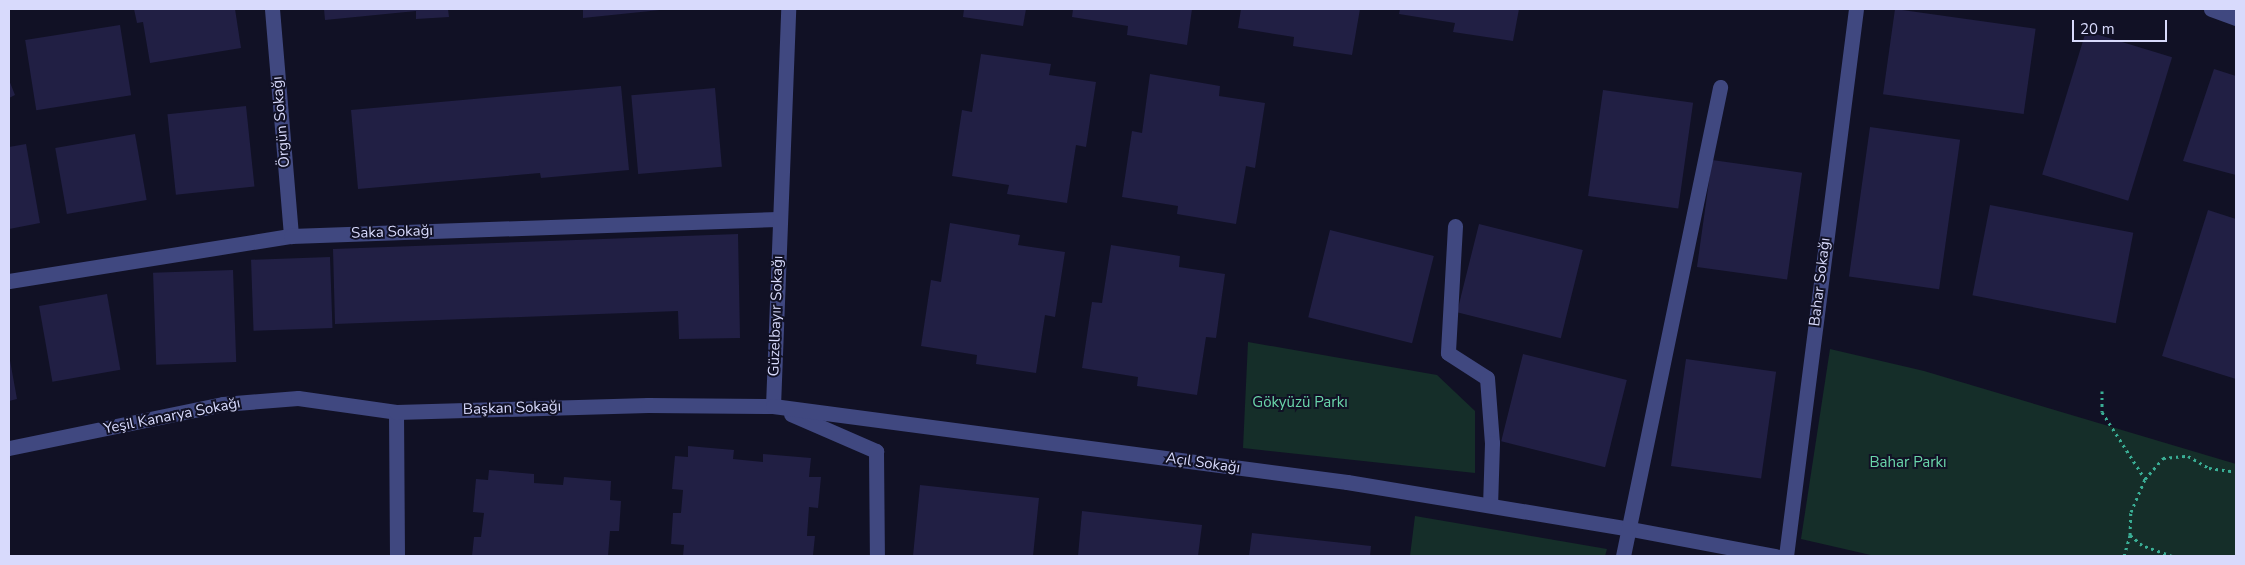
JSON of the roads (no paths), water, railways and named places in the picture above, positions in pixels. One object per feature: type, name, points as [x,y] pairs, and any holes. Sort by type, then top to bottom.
[{"type":"street","name":"Örgün Sokağı","points":[[272,9],[291,236]]},
{"type":"street","name":"Güzelbayır Sokağı","points":[[773,406],[778,219],[788,9]]},
{"type":"street","name":"Bahar Sokağı","points":[[1786,556],[1856,9]]},
{"type":"street","points":[[2212,9],[2236,18]]},
{"type":"street","points":[[1623,556],[1631,529],[1720,87]]},
{"type":"street","name":"Saka Sokağı","points":[[9,281],[291,236],[778,219]]},
{"type":"street","points":[[1455,226],[1448,353],[1487,378],[1492,443],[1490,505]]},
{"type":"street","name":"Yeşil Kanarya Sokağı","points":[[9,448],[223,404],[298,398],[396,412]]},
{"type":"street","name":"Başkan Sokağı","points":[[396,412],[648,405],[773,406]]},
{"type":"street","points":[[773,406],[876,451],[877,556]]},
{"type":"street","name":"Açıl Sokağı","points":[[773,406],[1337,481],[1631,529],[1775,556]]},
{"type":"street","points":[[396,412],[397,556]]},
{"type":"park label","name":"Gökyüzü Parkı","points":[[1300,403]]},
{"type":"park label","name":"Bahar Parkı","points":[[1908,463]]}]
